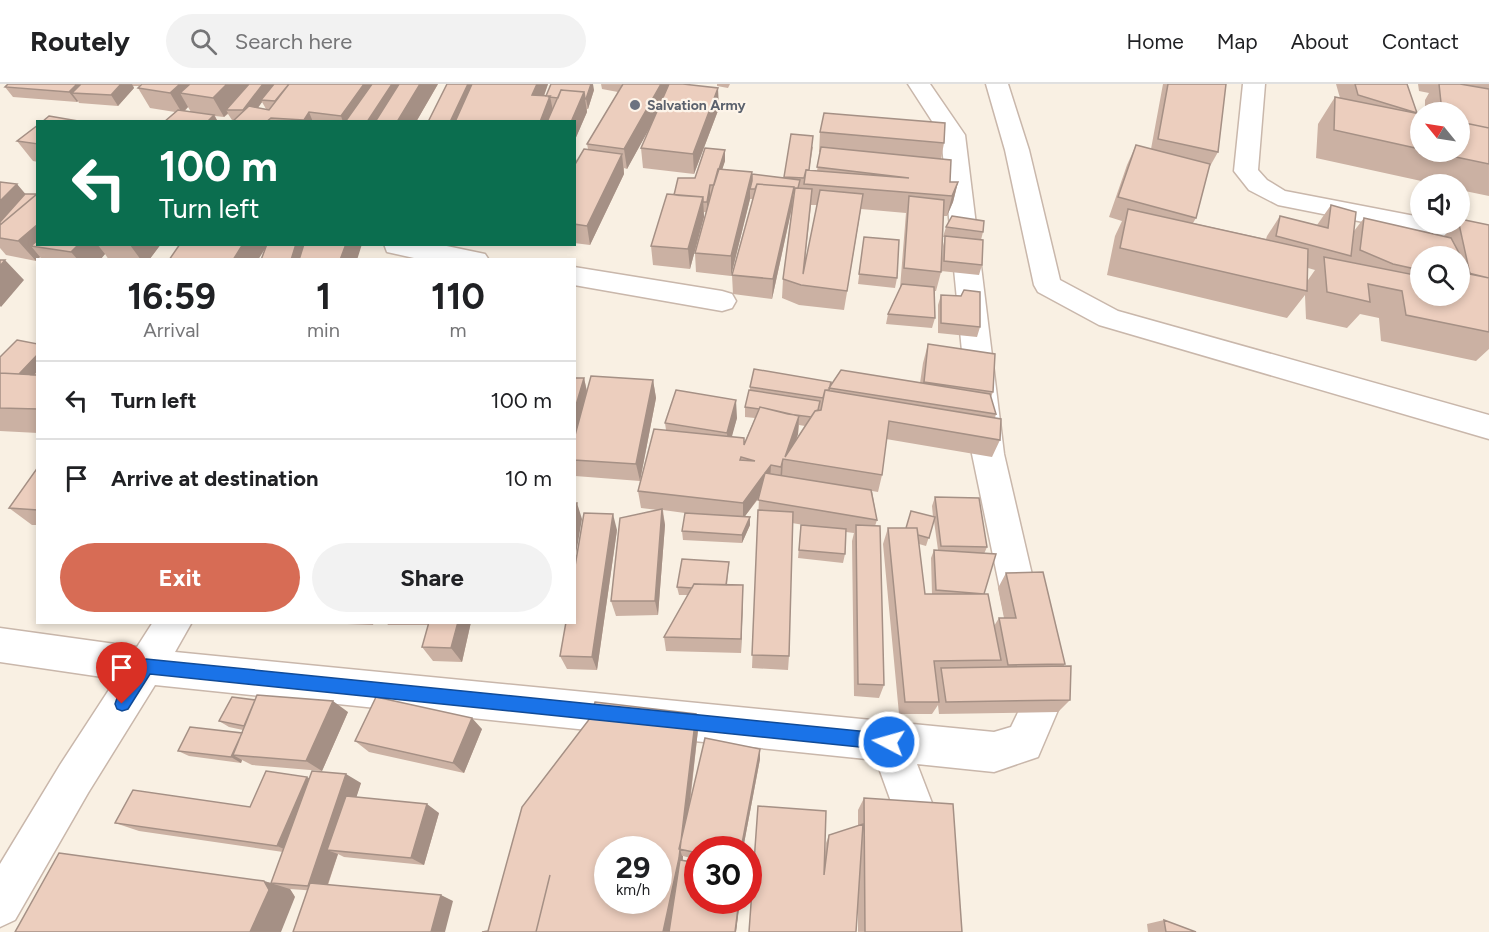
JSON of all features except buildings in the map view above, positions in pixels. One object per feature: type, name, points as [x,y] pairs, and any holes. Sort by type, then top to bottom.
[{"type":"street","points":[[0,645],[146,666],[889,742],[994,752],[1024,743],[1042,703],[988,454],[953,135],[919,84]]},
{"type":"street","points":[[997,84],[1017,150],[1048,285],[1109,318],[1489,427]]},
{"type":"street","points":[[1254,84],[1246,171],[1258,185],[1278,196],[1489,238]]},
{"type":"street","points":[[394,250],[460,258]]},
{"type":"street","points":[[576,276],[722,301]]},
{"type":"street","points":[[0,905],[173,624]]},
{"type":"street","points":[[889,742],[938,879]]},
{"type":"place","name":"Salvation Army","points":[[635,105]]},
{"type":"route","points":[[122,704],[146,666],[889,742]]}]
